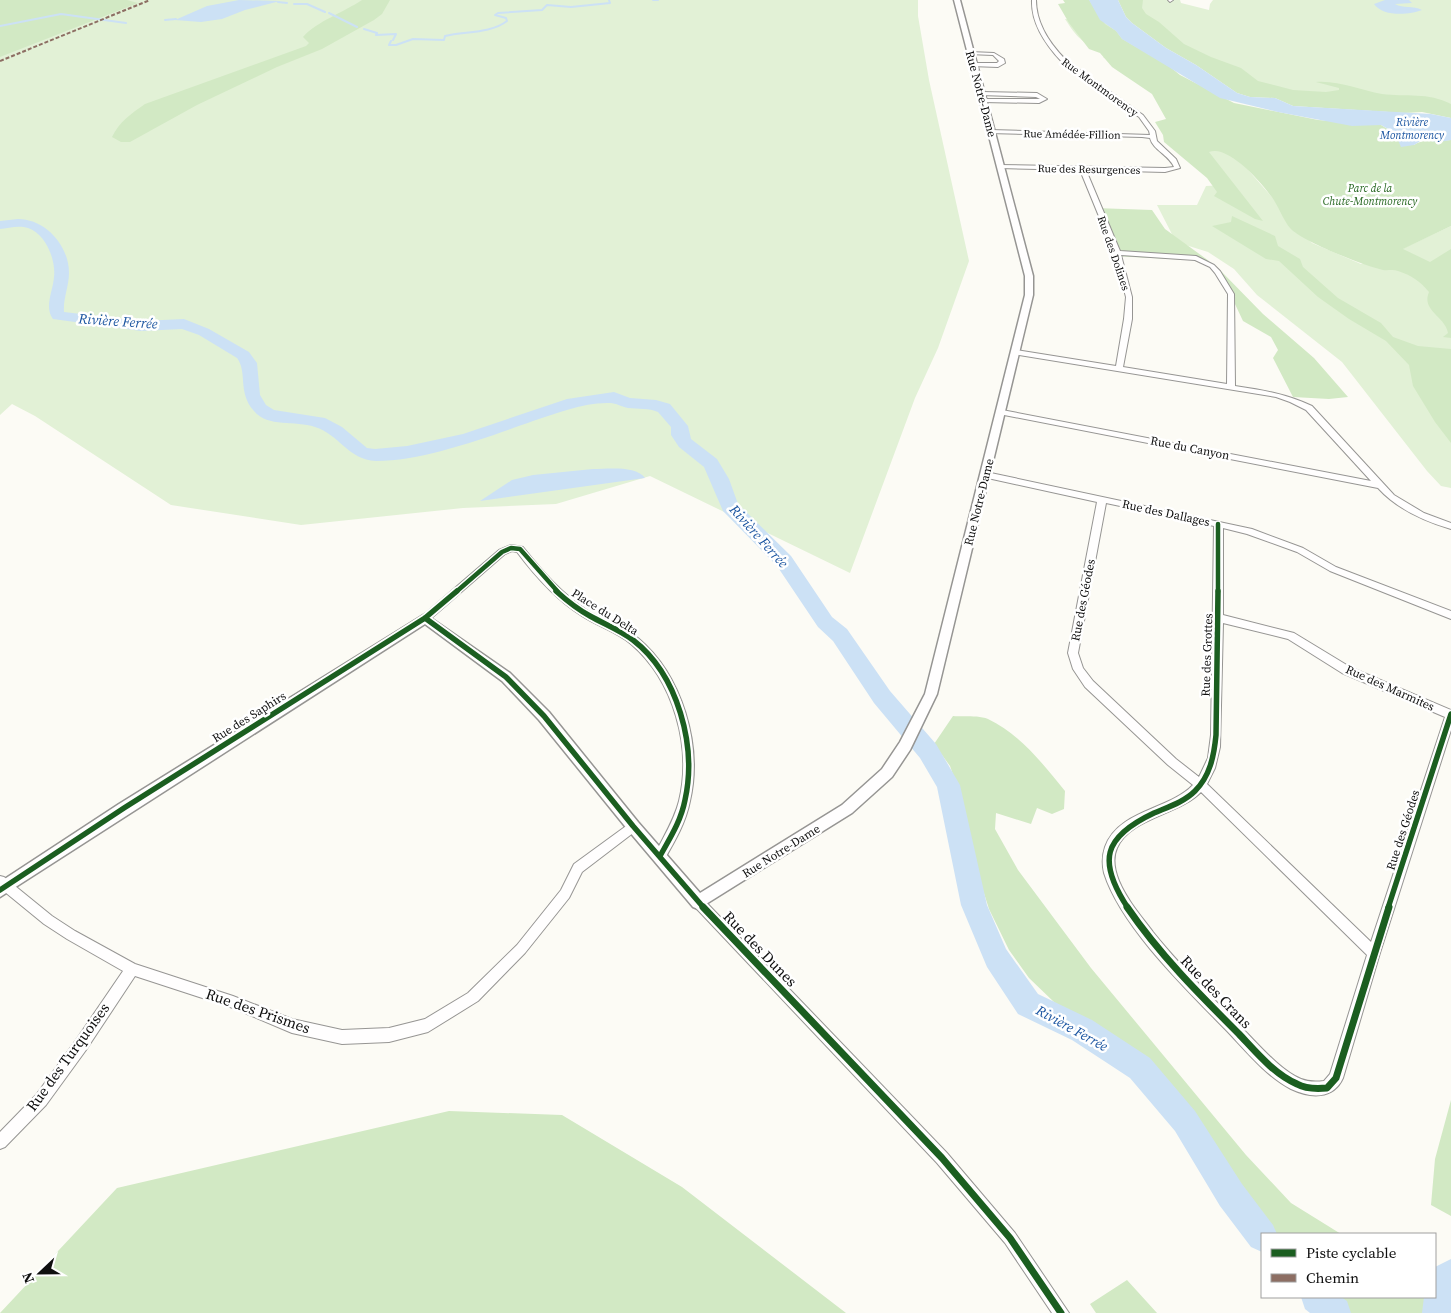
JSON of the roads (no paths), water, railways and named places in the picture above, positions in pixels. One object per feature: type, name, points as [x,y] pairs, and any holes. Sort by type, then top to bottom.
[{"type":"street","name":"Rue Notre-Dame","points":[[698,902],[847,810],[888,773],[905,746],[931,694],[1002,412],[1029,295],[1029,276],[957,0]]},
{"type":"street","name":"Rue Montmorency","points":[[1034,0],[1034,13],[1055,53],[1141,116],[1150,127],[1153,137],[1160,148],[1174,160],[1177,168]]},
{"type":"street","points":[[970,53],[994,54],[1002,60],[1002,63],[998,64],[973,65]]},
{"type":"street","points":[[1037,95],[1044,98],[1039,100],[982,97],[1037,95]]},
{"type":"street","name":"Rue Amédée-Fillion","points":[[990,132],[1142,135],[1153,137]]},
{"type":"street","name":"Rue des Resurgences","points":[[1000,166],[1165,170],[1177,168]]},
{"type":"street","name":"Rue des Dolines","points":[[1083,169],[1117,253],[1129,297],[1128,318],[1119,369]]},
{"type":"street","points":[[1117,253],[1196,258],[1212,266],[1218,272],[1231,294],[1231,387]]},
{"type":"street","points":[[1016,352],[1231,387],[1277,395],[1293,400],[1309,408],[1378,485],[1404,506],[1451,526]]},
{"type":"street","name":"Rue du Canyon","points":[[1002,412],[1378,485]]},
{"type":"street","name":"Rue des Dallages","points":[[986,475],[1249,531],[1300,550],[1333,569],[1451,615]]},
{"type":"street","name":"Rue des Géodes","points":[[1102,500],[1073,653],[1078,669],[1089,684],[1172,762],[1201,784],[1374,953],[1451,714]]},
{"type":"street","name":"Rue des Grottes","points":[[1201,784],[1210,770],[1215,747],[1219,618],[1218,524]]},
{"type":"street","name":"Place du Delta","points":[[502,552],[511,548],[520,549],[554,591],[585,613],[634,641],[662,670],[681,711],[688,756],[685,796],[678,822],[660,856]]},
{"type":"street","name":"Rue des Saphirs","points":[[2,885],[425,618],[502,552]]},
{"type":"street","name":"Rue des Dunes","points":[[425,618],[512,684],[544,716],[632,826],[698,902],[942,1158],[1010,1238],[1061,1313]]},
{"type":"street","name":"Rue des Marmites","points":[[1219,618],[1291,636],[1346,670],[1451,714]]},
{"type":"street","name":"Rue des Crans","points":[[1201,784],[1190,795],[1125,830],[1113,844],[1108,860],[1114,882],[1130,911],[1176,969],[1258,1053],[1293,1083],[1311,1089],[1327,1088],[1336,1078],[1374,953]]},
{"type":"street","name":"Rue des Prismes","points":[[2,885],[71,935],[132,968],[233,1002],[292,1026],[342,1037],[389,1035],[428,1025],[473,997],[527,941],[565,894],[578,868],[632,826]]},
{"type":"street","name":"Rue des Turquoises","points":[[0,1142],[41,1100],[81,1046],[132,968]]},
{"type":"water","points":[[239,0],[280,1],[245,10],[222,19],[201,22],[175,20],[207,6]]},
{"type":"water","name":"Rivière Montmorency","points":[[1089,0],[1118,0],[1126,17],[1132,23],[1166,48],[1196,65],[1237,93],[1250,97],[1275,98],[1293,106],[1431,114],[1451,118],[1451,140],[1439,142],[1422,140],[1414,145],[1401,147],[1395,133],[1381,125],[1352,126],[1278,112],[1220,98],[1122,39],[1116,31],[1100,20]]},
{"type":"water","points":[[1385,0],[1409,0],[1412,3],[1395,4],[1422,10],[1397,14],[1383,11],[1374,4]]},
{"type":"water","points":[[593,469],[628,469],[641,474],[645,478],[480,501],[512,480],[533,475]]},
{"type":"waterway","points":[[391,41],[389,45],[396,45],[413,39],[444,40],[445,36],[485,30],[507,21],[506,18],[495,15],[498,13],[542,10],[547,5],[571,7],[610,3],[609,0]]},
{"type":"waterway","points":[[653,0],[658,0]]},
{"type":"waterway","points":[[278,2],[287,3]]},
{"type":"waterway","points":[[294,4],[307,4],[325,12]]},
{"type":"waterway","points":[[329,13],[357,27]]},
{"type":"waterway","points":[[0,26],[61,14],[126,23]]},
{"type":"waterway","points":[[165,20],[176,19]]},
{"type":"waterway","points":[[364,29],[377,33],[376,35],[396,34],[393,40]]},
{"type":"waterway","name":"Rivière Ferrée","points":[[0,225],[31,224],[48,237],[60,259],[62,271],[56,304],[58,316],[141,326],[184,324],[204,332],[243,355],[249,363],[252,395],[260,408],[269,415],[319,422],[336,431],[361,452],[375,455],[407,452],[467,438],[567,404],[614,397],[627,403],[656,405],[664,408],[679,426],[680,435],[685,443],[711,463],[720,479],[730,507],[784,561],[825,622],[840,635],[882,697],[928,751],[948,785],[974,905],[996,958],[1028,1004],[1082,1030],[1140,1068],[1185,1121],[1231,1195],[1261,1235]]},
{"type":"waterway","name":"Rivière Ferrée","points":[[1438,1313],[1443,1281],[1451,1275]]},
{"type":"waterway","name":"Rivière Ferrée","points":[[1318,1298],[1335,1313]]},
{"type":"park label","name":"Parc de la Chute-Montmorency","points":[[1370,194]]}]
